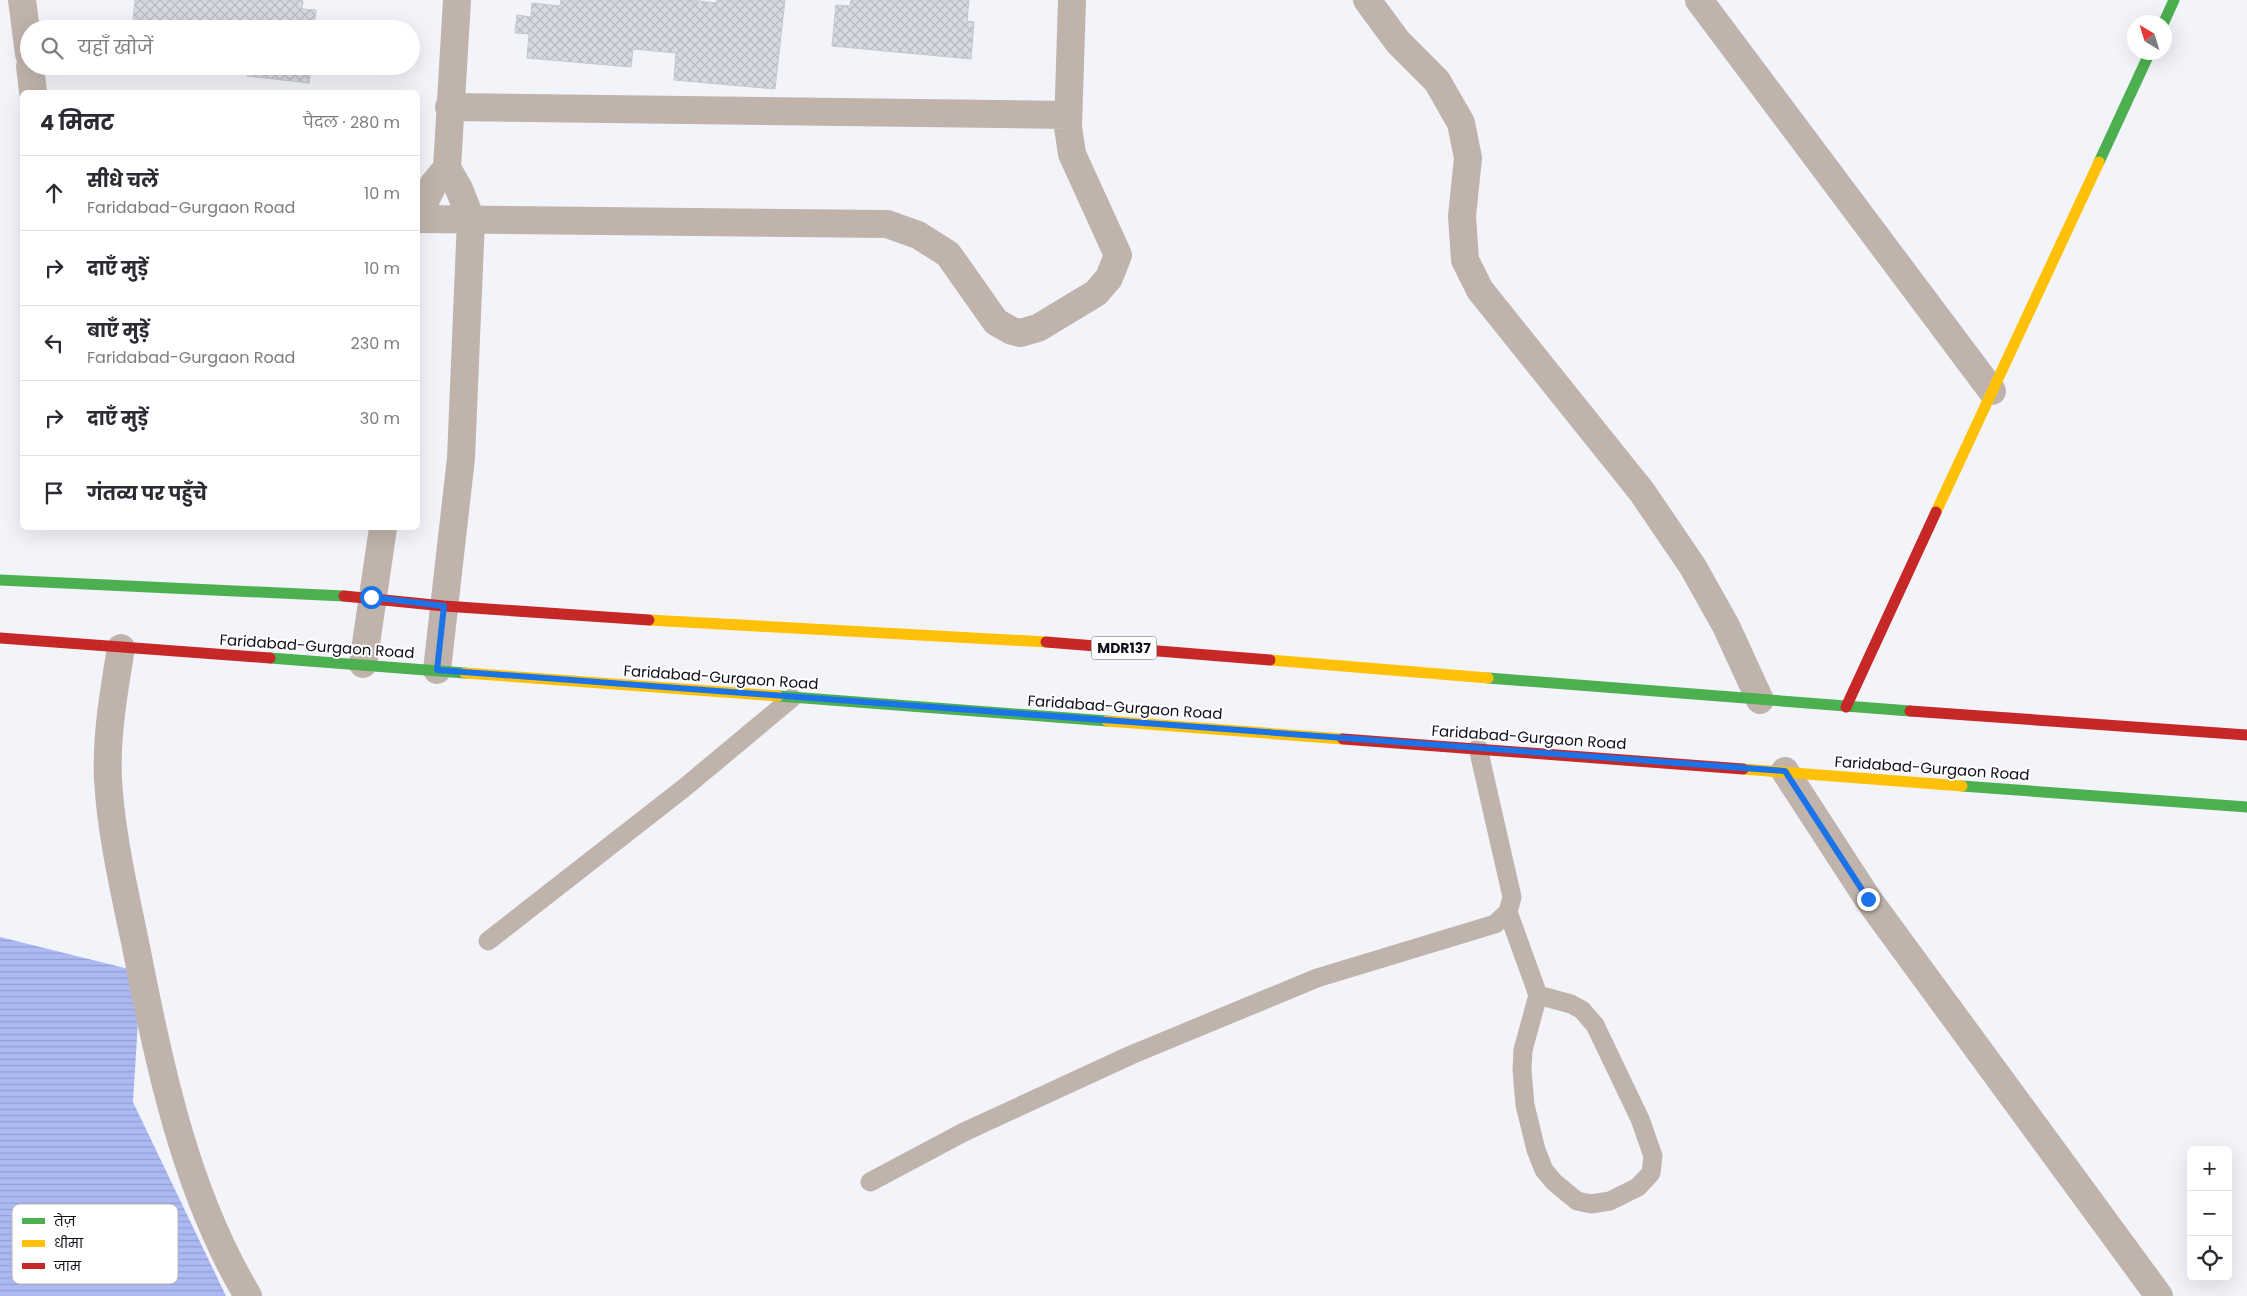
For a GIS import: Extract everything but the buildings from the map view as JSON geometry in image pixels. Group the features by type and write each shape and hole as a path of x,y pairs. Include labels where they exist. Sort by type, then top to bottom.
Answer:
{"main road":[{"path":"2167,15 2174,0"},
{"path":"1846,707 2146,60"},
{"name":"MDR137","path":"0,580 371,597 444,606 702,624 1039,642 1846,707 2247,735"},
{"name":"Faridabad-Gurgaon Road","path":"0,638 2247,807"}],"street":[{"path":"22,0 25,20"},
{"path":"437,670 461,458 471,219 459,189 447,168 449,107 457,0"},
{"path":"420,217 887,224 918,235 948,254 996,322 1012,331 1020,333 1038,328 1096,293 1109,278 1118,255 1072,154 1068,115 1072,0"},
{"path":"1367,0 1398,42 1437,81 1461,123 1468,158 1462,216 1465,260 1480,290 1642,492 1693,567 1726,626 1760,700"},
{"path":"1699,0 1992,391"},
{"path":"31,75 34,90"},
{"path":"449,107 1068,115"},
{"path":"420,213 433,185 447,168"},
{"path":"364,664 371,597 383,530"},
{"path":"121,648 111,713 108,778 119,862 164,1081 193,1175 234,1273 248,1296"},
{"path":"1785,771 1868,899 2159,1296"}],"lane":[{"path":"488,941 684,788 792,698"},
{"path":"870,1182 964,1132 1130,1055 1317,978 1495,924 1508,912 1512,897 1511,883 1478,748"},
{"path":"1508,912 1538,995 1523,1050 1522,1070 1526,1105 1536,1150 1544,1170 1554,1182 1577,1201 1591,1204 1610,1201 1638,1187 1651,1173 1653,1156 1640,1119 1595,1025 1582,1010 1571,1004 1538,995"}],"water":[{"path":"0,937 141,972 133,1102 226,1296 0,1296"}],"traffic: fast":[{"path":"2167,15 2174,0"},
{"path":"2099,162 2146,60"},
{"path":"0,580 344,596"},
{"path":"270,658 465,673"},
{"path":"1488,678 1910,711"},
{"path":"778,696 1107,721"},
{"path":"1962,786 2247,807"}],"traffic: slow":[{"path":"1936,512 2099,162"},
{"path":"649,620 1046,642"},
{"path":"1270,660 1488,678"},
{"path":"465,673 778,696"},
{"path":"1107,721 1343,739"},
{"path":"1743,769 1962,786"}],"traffic: jam":[{"path":"1846,707 1936,512"},
{"path":"344,596 444,606 649,620"},
{"path":"0,638 270,658"},
{"path":"1046,642 1270,660"},
{"path":"1910,711 2247,735"},
{"path":"1343,739 1743,769"}],"route":[{"path":"371,597 444,606 437,670 1785,771 1868,899"}]}
